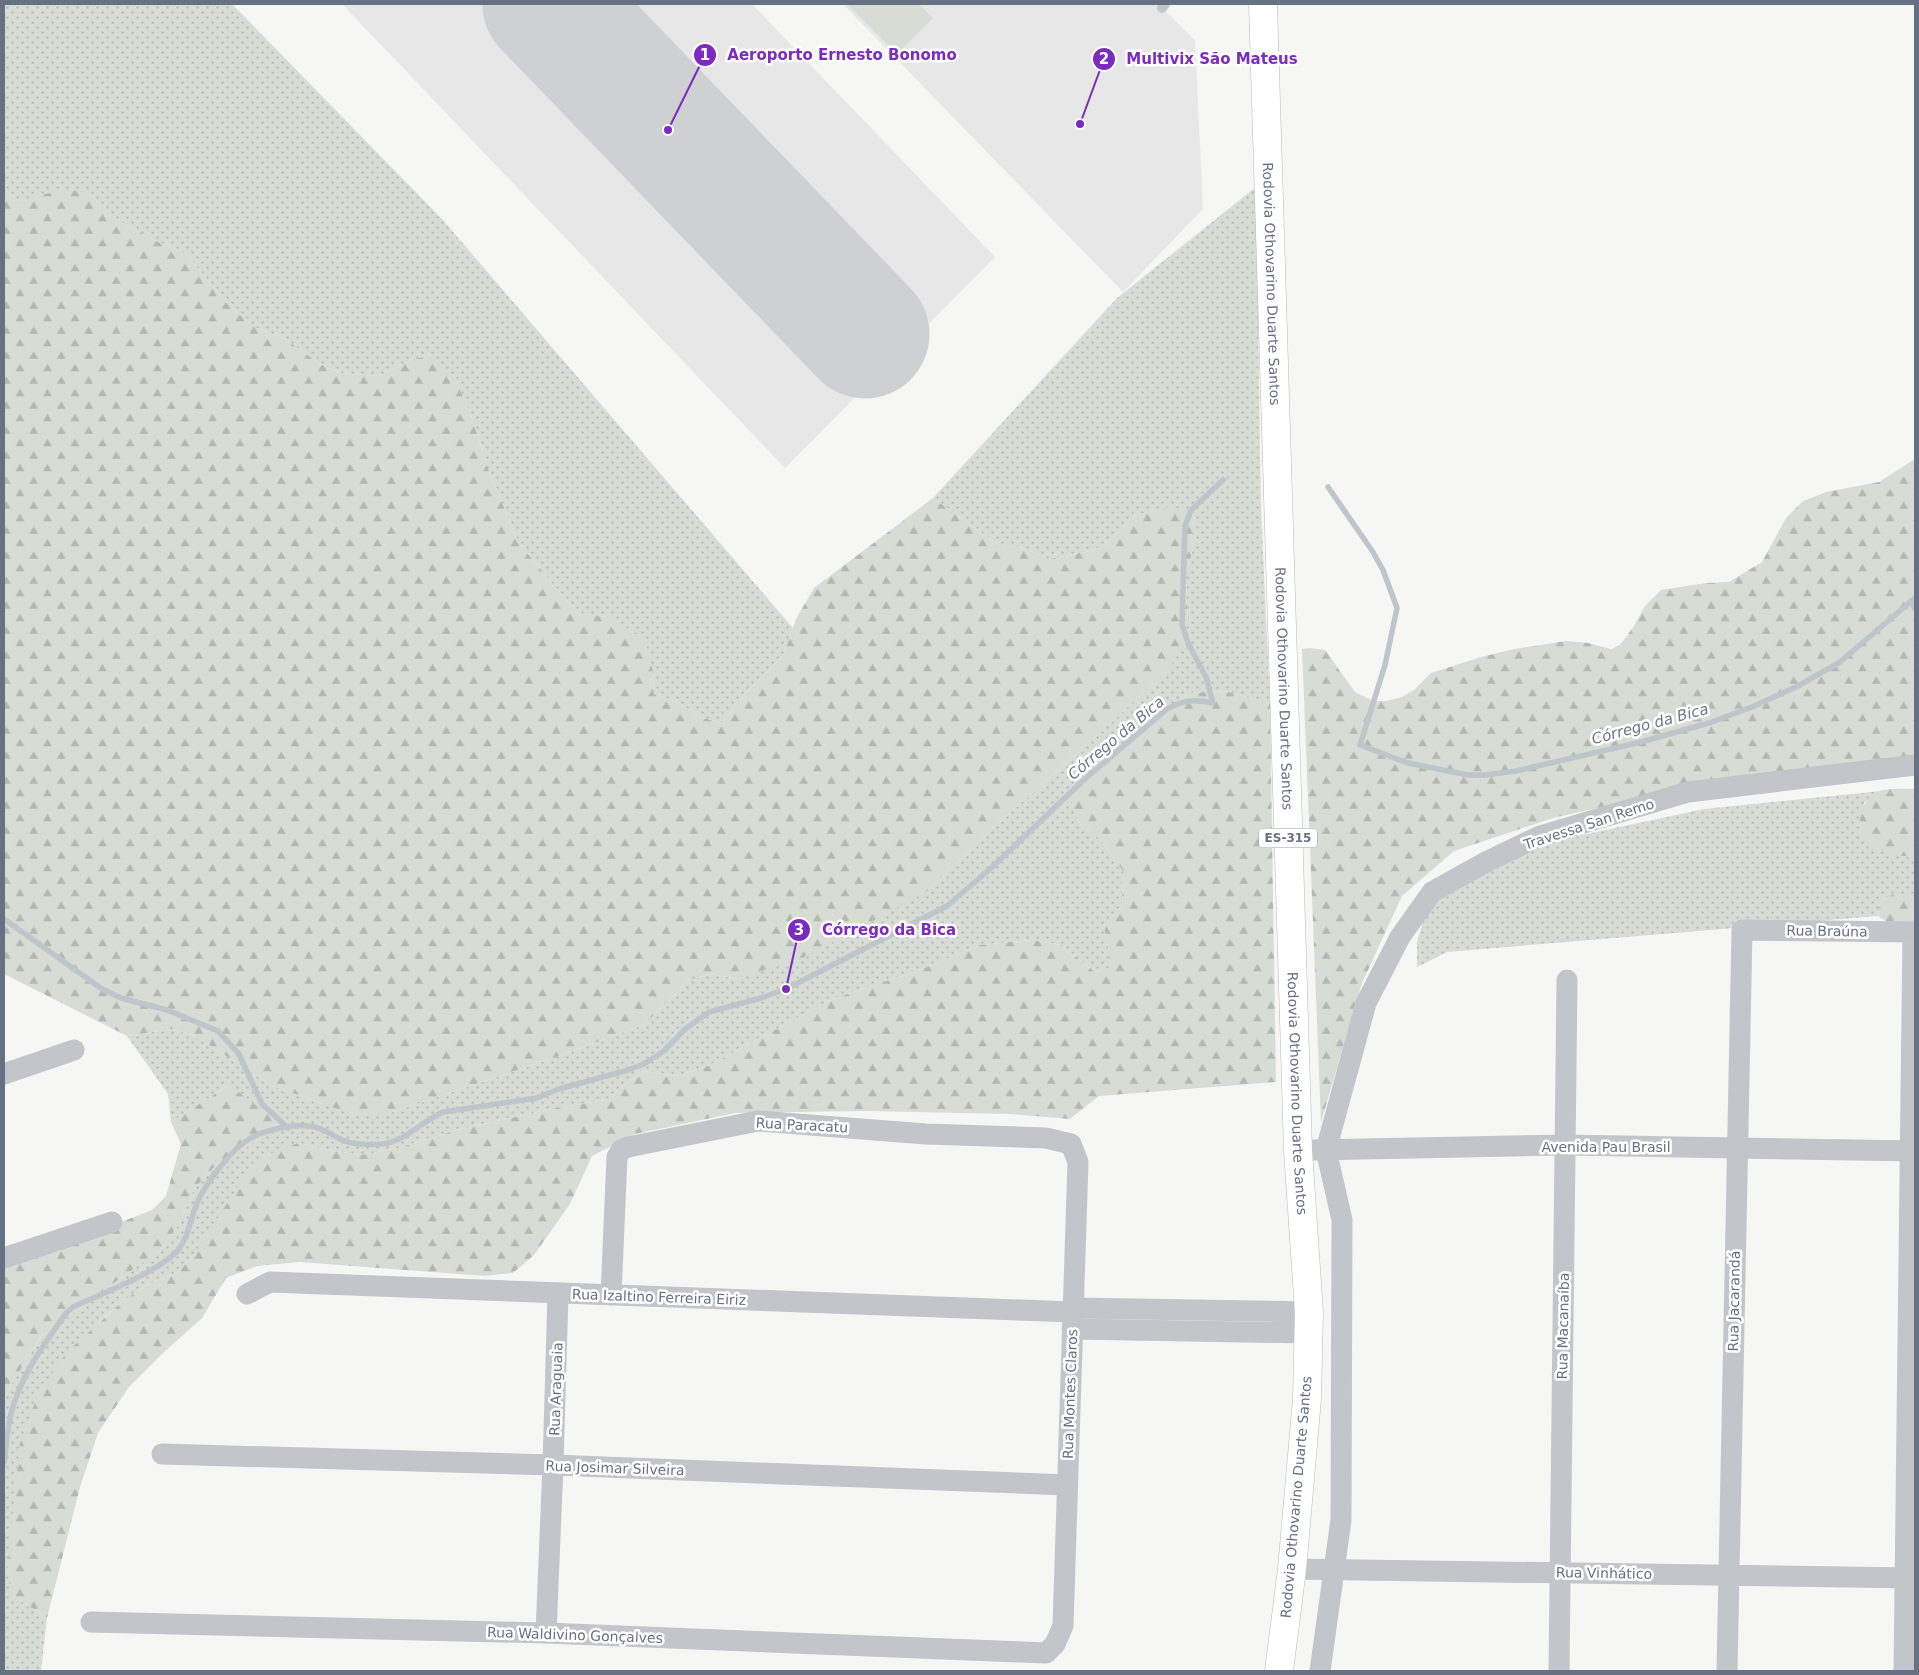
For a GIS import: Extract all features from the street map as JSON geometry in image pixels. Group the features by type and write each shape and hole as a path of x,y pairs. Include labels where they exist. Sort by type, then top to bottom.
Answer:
{"main road":[{"name":"Rodovia Othovarino Duarte Santos","path":"1263,4 1298,1151 1309,1322 1307,1399 1292,1569 1279,1671"}],"street":[{"name":"Travessa San Remo","path":"1326,1150 1366,1003 1400,937 1432,892 1486,862 1540,836 1688,792 1915,765"},
{"name":"Rua Braúna","path":"1742,930 1913,932 1913,1151"},
{"name":"Rua Jacarandá","path":"1727,1671 1736,1148 1742,930"},
{"name":"Rua Macanaíba","path":"1560,1671 1567,980"},
{"path":"4,1074 74,1050"},
{"name":"Rua Paracatu","path":"611,1295 617,1157 621,1150 628,1147 758,1121 926,1134 1046,1138 1071,1144"},
{"name":"Rua Montes Claros","path":"1055,1644 1063,1626 1078,1162 1071,1144"},
{"name":"Avenida Pau Brasil","path":"1298,1151 1565,1146 1913,1151"},
{"name":"Rodovia Othovarino Duarte Santos","path":"1320,1671 1341,1520 1342,1220 1326,1150"},
{"path":"1904,1671 1910,1578 1913,1151"},
{"path":"4,1258 112,1222"},
{"name":"Rua Izaltino Ferreira Eiriz","path":"247,1294 270,1282 1073,1316 1309,1322"},
{"name":"Rua Araguaia","path":"546,1633 558,1294"},
{"name":"Rua Josimar Silveira","path":"162,1454 553,1465 1067,1485"},
{"name":"Rua Vinhático","path":"1292,1569 1910,1578"},
{"name":"Rua Waldivino Gonçalves","path":"91,1622 546,1633 1046,1653 1055,1644"}],"shaded area":[{"path":"342,4 752,4 995,257 785,468"},
{"path":"843,4 1158,4 1195,40 1203,209 1123,292"}],"green space":[{"path":"4,4 232,4 442,219 793,628 783,656 744,695 722,723 703,718 679,703 654,694 653,672 608,617 577,613 518,542 489,471 471,415 454,376 411,360 379,376 341,373 320,364 285,339 257,328 229,306 186,254 156,241 120,221 88,193 19,201 4,190"},
{"path":"847,4 919,4 933,18 897,54"},
{"path":"1256,187 1261,507 1270,704 1225,691 1188,693 1068,791 1080,824 1099,838 1123,871 1122,905 1104,926 1112,967 1095,972 1061,945 1032,940 980,945 922,969 833,999 710,1065 677,1076 643,1071 606,1100 550,1109 457,1130 398,1148 362,1155 298,1143 178,1272 149,1284 124,1300 99,1322 12,1595 47,1618 41,1671 4,1671 4,1408 6,1393 42,1335 161,1249 180,1223 194,1189 216,1165 236,1155 229,1085 171,1122 168,1094 127,1036 172,1029 195,1036 273,1086 323,1104 387,1114 565,1054 645,1024 689,980 712,974 737,979 925,893 990,831 1166,673 1188,620 1186,576 1196,536 1193,512 1170,507 1133,516 1113,537 1095,550 1049,559 1025,548 1000,546 933,498 1117,298"},
{"path":"64,189 88,193 120,221 156,241 186,254 229,306 257,328 285,339 320,364 341,373 379,376 411,360 431,355 454,376 471,415 489,471 518,542 577,613 608,617 645,638 653,672 654,694 679,703 703,718 722,723 744,695 783,656 796,619 814,588 933,498 1000,546 1025,548 1049,559 1095,550 1113,537 1133,516 1170,507 1193,511 1196,536 1186,576 1188,620 1184,644 1166,673 990,831 925,893 807,956 737,979 712,974 689,980 645,1024 565,1054 387,1114 354,1115 273,1086 195,1036 172,1029 127,1036 4,974 4,190 19,201"},
{"path":"1915,459 1915,765 1624,802 1553,818 1454,851 1402,896 1362,983 1321,1122 1302,649 1325,650 1355,692 1373,701 1386,701 1402,697 1414,690 1431,673 1514,649 1566,641 1588,643 1611,649 1620,645 1634,626 1645,606 1661,590 1706,583 1729,582 1762,562 1786,518 1803,501 1826,492 1879,482"},
{"path":"1225,691 1270,704 1276,1082 1099,1096 1070,1119 1009,1114 865,1111 735,1113 635,1134 592,1156 570,1204 534,1255 513,1273 484,1276 300,1262 257,1266 226,1278 202,1318 129,1387 98,1433 80,1487 47,1618 12,1595 7,1572 20,1443 38,1394 67,1352 124,1300 149,1284 178,1272 193,1256 256,1159 298,1143 362,1155 398,1148 457,1130 550,1109 606,1100 643,1071 677,1076 710,1065 833,999 922,969 980,945 1032,940 1061,945 1095,972 1111,967 1104,926 1122,905 1123,871 1099,838 1080,824 1067,791 1188,693"},
{"path":"1915,789 1915,857 1905,857 1884,852 1867,842 1862,835 1859,825 1862,810 1870,798 1883,790"},
{"path":"1881,791 1864,803 1902,857 1915,857 1915,894 1893,894 1880,902 1878,916 1447,952 1417,967 1417,942 1427,909 1471,873 1549,842 1704,809"},
{"path":"1893,894 1915,894 1915,940 1878,916 1880,902"},
{"path":"229,1085 281,1124 236,1155 216,1165 194,1189 180,1223 161,1249 42,1335 6,1393 4,1408 4,1268 152,1210 166,1196 181,1144 171,1122"}],"waterway":[{"name":"Córrego da Bica","path":"4,1464 10,1420 20,1386 34,1360 67,1312 73,1307 145,1273 171,1257 179,1249 185,1238 197,1203 206,1187 234,1151 249,1139 281,1128 308,1126 318,1128 352,1143 383,1144 407,1135 443,1112 537,1098 559,1089 644,1064 664,1051 684,1030 709,1012 786,989 947,906 990,869 1086,778 1167,709 1189,701 1213,703 1206,677 1188,643 1182,624 1185,526 1191,510 1223,480"},
{"name":"Córrego da Bica","path":"1328,487 1373,552 1383,570 1397,608 1385,665 1360,745 1408,763 1468,775 1516,771 1641,742 1709,723 1752,707 1798,686 1840,662 1915,598"},
{"path":"1911,601 1915,609"},
{"path":"4,919 102,989 121,998 167,1010 218,1031 239,1054 262,1104 288,1128"}],"runway":[{"path":"547,4 865,334"}],"place":[{"name":"Multivix São Mateus","path":"1080,124"},
{"name":"Aeroporto Ernesto Bonomo","path":"668,130"},
{"name":"Córrego da Bica","path":"786,989"}]}
